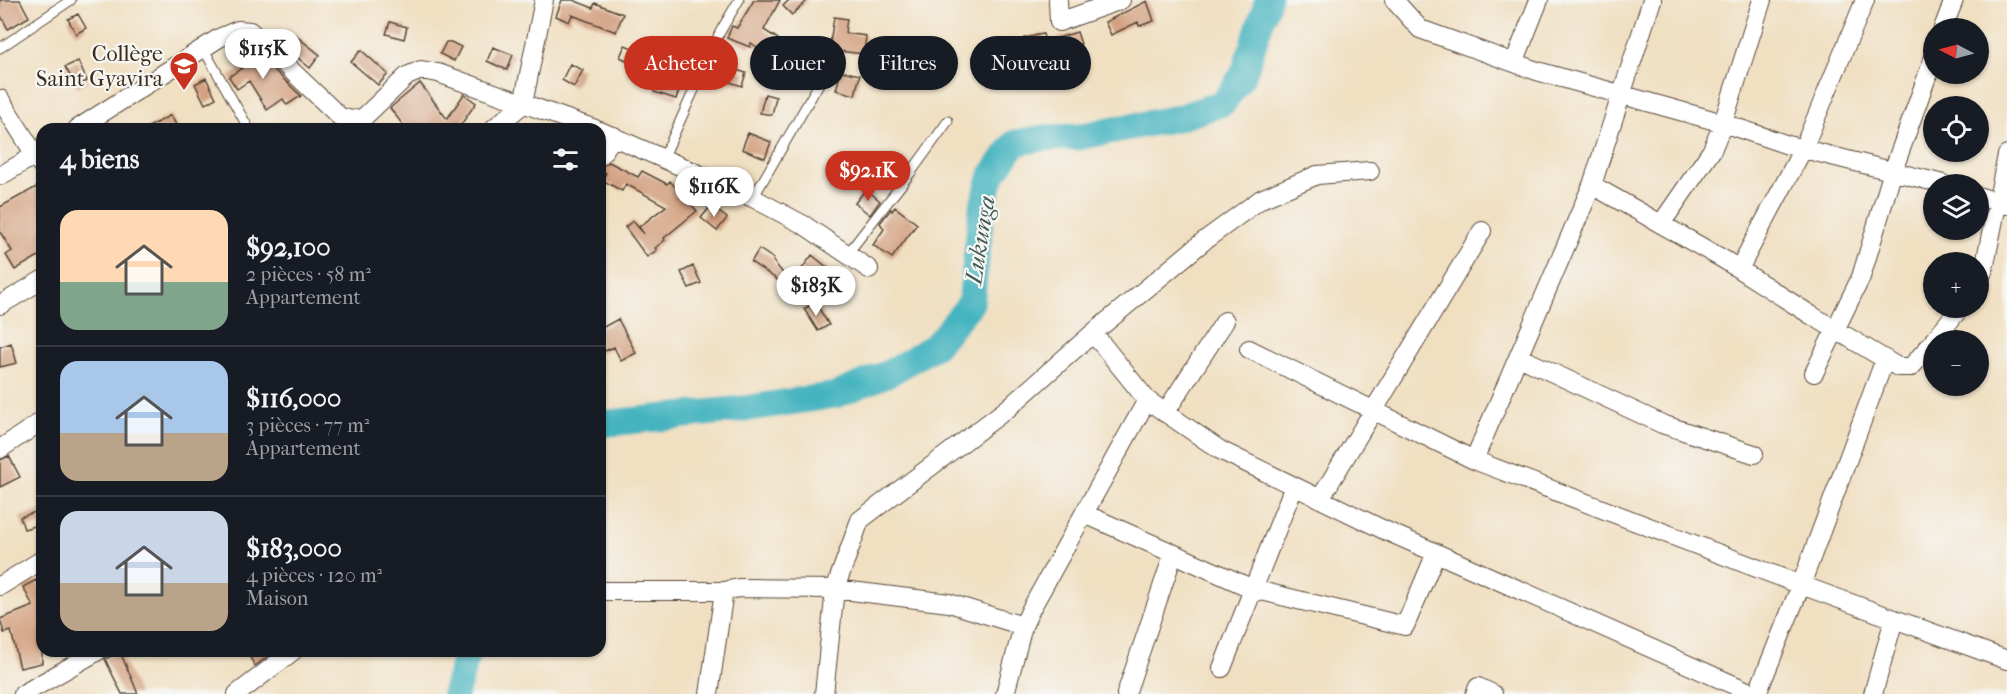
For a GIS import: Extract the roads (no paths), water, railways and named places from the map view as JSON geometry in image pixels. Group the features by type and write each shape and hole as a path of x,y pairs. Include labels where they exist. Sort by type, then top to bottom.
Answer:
{"street":[{"path":"501,123 523,104 544,0"},
{"path":"1058,0 1059,22 1121,0"},
{"path":"1394,0 1420,29 1514,63 1723,123 1803,149 1923,179"},
{"path":"1514,63 1539,0"},
{"path":"1474,460 1592,186 1652,0"},
{"path":"1661,224 1712,150 1723,123 1762,0"},
{"path":"1739,269 1803,149 1865,0"},
{"path":"1947,18 1953,0"},
{"path":"86,123 219,38 238,30 250,31 339,116 351,120 363,118 406,76 422,70 438,73 578,123"},
{"path":"1814,373 1861,277 1893,171 1924,84"},
{"path":"0,99 36,151"},
{"path":"607,133 753,198 804,225 869,268"},
{"path":"1989,252 2003,203 2007,155"},
{"path":"0,176 36,159"},
{"path":"824,694 835,589 860,520 1007,409 1093,333 1205,240 1262,199 1317,175 1370,171"},
{"path":"1592,186 1739,269 1898,367 1911,367 1923,353"},
{"path":"1320,499 1482,231"},
{"path":"0,305 36,284"},
{"path":"1943,330 1952,318"},
{"path":"1165,412 1225,321"},
{"path":"1093,333 1147,400 1220,450 1436,553 1755,694 1801,585 1885,359"},
{"path":"1249,349 1474,460 1801,585 2007,660"},
{"path":"1519,357 1662,424 1754,454"},
{"path":"1005,694 1023,626 1031,609 1147,400"},
{"path":"0,449 36,425"},
{"path":"1222,668 1294,486"},
{"path":"1085,514 1253,589 1405,626 1436,553"},
{"path":"1126,694 1173,555"},
{"path":"0,586 36,564"},
{"path":"606,591 724,591 739,588 835,589 949,603 1023,626"},
{"path":"709,694 724,591"},
{"path":"1873,694 1894,619"},
{"path":"23,694 88,657"},
{"path":"237,694 284,657"},
{"path":"1475,694 1478,687 1493,694"}],"lane":[{"path":"0,48 71,0"},
{"path":"663,159 720,32 739,0"},
{"path":"203,48 246,123"},
{"path":"753,198 815,90"},
{"path":"848,253 948,121"}],"waterway":[{"name":"Lukunga","path":"606,423 743,409 836,395 889,373 935,346 971,303 982,208 992,175 1015,143 1044,138 1077,137 1178,118 1223,103 1243,75 1268,0"},
{"name":"Lukunga","path":"455,694 466,657"}],"place":[{"name":"Collège Saint Gyavira","path":"184,92"}]}
